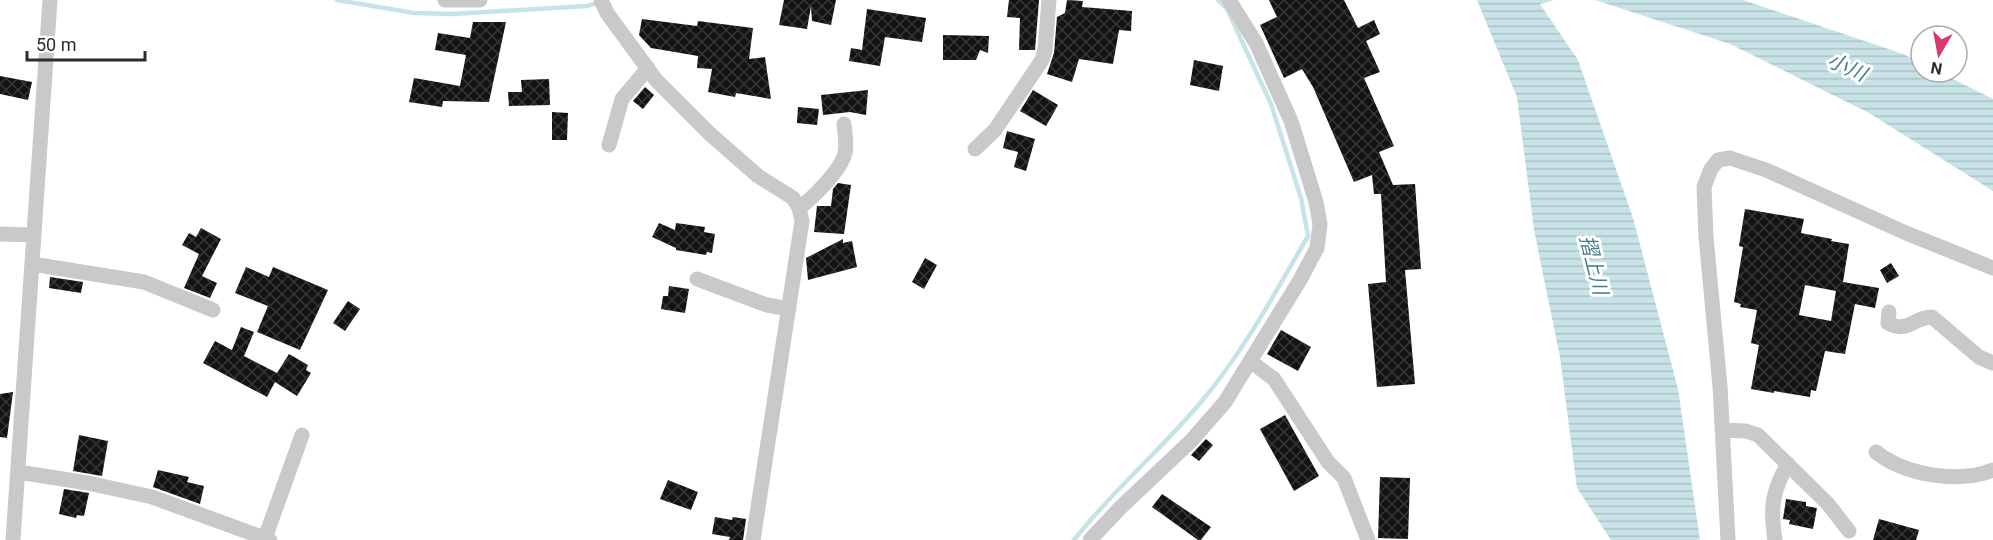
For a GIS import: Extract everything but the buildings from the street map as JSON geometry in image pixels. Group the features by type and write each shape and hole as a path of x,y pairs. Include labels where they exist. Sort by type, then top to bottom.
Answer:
{"street":[{"path":"13,540 51,0"},
{"path":"445,0 458,2 480,0"},
{"path":"975,149 995,130 1042,60 1045,50 1049,0"},
{"path":"1090,540 1120,508 1191,441 1225,402 1317,248 1320,224 1316,202 1291,121 1256,43 1228,0"},
{"path":"604,7 657,81 710,134 758,176 793,198 799,208 802,221 753,540"},
{"path":"609,145 622,99 648,69"},
{"path":"799,208 809,200 842,162 846,149 844,124"},
{"path":"1728,540 1723,430 1706,237 1704,187 1711,169 1718,160 1730,158 1766,170 1906,233 1993,268"},
{"path":"0,234 34,236"},
{"path":"32,264 144,282 213,310"},
{"path":"697,279 767,305 789,309"},
{"path":"1889,312 1888,322 1895,327 1906,327 1924,317 1932,317 1979,357 1993,363"},
{"path":"1250,361 1274,379 1328,462 1344,478 1368,540"},
{"path":"1723,430 1746,431 1758,435 1828,504 1850,531"},
{"path":"18,472 88,483 152,497 268,539 302,435"},
{"path":"1876,452 1902,468 1928,475 1985,473 1993,470"},
{"path":"1775,540 1771,509 1779,477 1788,464"}],"water":[{"name":"摺上川","path":"1477,0 1554,0 1540,4 1578,60 1633,218 1678,389 1700,540 1611,540 1577,488 1560,357 1534,230 1517,97"},
{"name":"小川","path":"1595,0 1743,0 1903,54 1909,57 1909,84 1963,84 1993,99 1993,191 1869,113 1730,44"}],"waterway":[{"path":"337,0 414,13 453,14 587,6 601,2"},
{"path":"1074,540 1105,504 1186,420 1217,383 1258,321 1308,236 1301,198 1271,104 1227,9 1218,0"}]}
